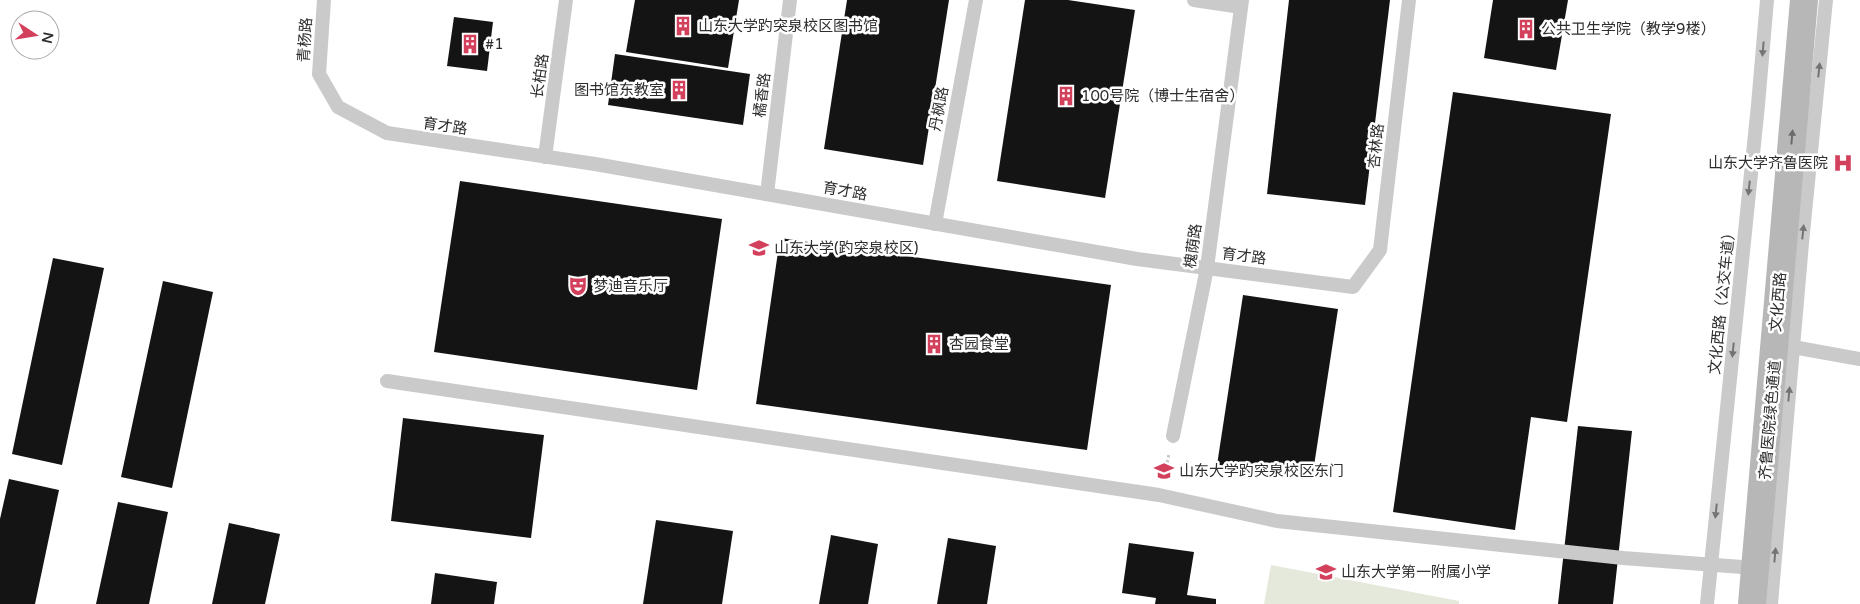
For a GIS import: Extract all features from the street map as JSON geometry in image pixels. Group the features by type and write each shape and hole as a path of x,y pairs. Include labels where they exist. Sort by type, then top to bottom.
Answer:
{"main road":[{"name":"文化西路","path":"1752,604 1804,0"}],"lane":[{"name":"青杨路","path":"324,0 319,74 338,107"},
{"name":"长柏路","path":"545,157 566,0"},
{"name":"橘香路","path":"766,194 790,0"},
{"name":"丹枫路","path":"935,224 976,0"},
{"path":"1194,0 1242,4"},
{"name":"杏林路","path":"1353,287 1380,250 1409,0"},
{"name":"文化西路（公交车道）","path":"1707,604 1767,0"},
{"name":"齐鲁医院绿色通道","path":"1771,604 1826,0"},
{"name":"槐荫路","path":"1173,436 1207,268 1242,4"},
{"name":"育才路","path":"338,107 387,133 766,194 1137,259 1353,287"},
{"path":"1793,347 1860,359"},
{"path":"387,381 1160,495 1277,521 1623,558 1711,563 1755,568"}],"path":[{"path":"1160,495 1173,436"}],"shaded area":[{"path":"1271,565 1459,601 1459,604 1264,604"}],"building":[{"name":"山东大学趵突泉校区图书馆","path":"635,0 739,0 728,68 626,52"},
{"path":"847,0 949,0 923,165 824,149"},
{"name":"100号院（博士生宿舍）","path":"1025,0 1068,0 1135,10 1105,198 997,181"},
{"path":"1289,0 1390,0 1365,205 1267,194"},
{"name":"公共卫生学院（教学9楼）","path":"1493,0 1568,0 1556,70 1484,58"},
{"name":"#1","path":"454,17 493,22 487,71 447,66"},
{"name":"图书馆东教室","path":"615,54 750,74 743,125 608,105"},
{"path":"1453,92 1611,114 1567,422 1531,417 1515,530 1393,512"},
{"name":"梦迪音乐厅","path":"460,181 722,219 697,390 434,352"},
{"name":"杏园食堂","path":"780,238 1111,285 1087,450 756,404"},
{"path":"53,258 104,268 62,465 12,454"},
{"path":"163,281 213,292 172,488 121,477"},
{"path":"1243,295 1338,309 1312,479 1217,465"},
{"path":"403,418 544,435 531,538 391,521"},
{"path":"1578,426 1632,431 1613,604 1558,604"},
{"path":"9,479 59,490 35,604 0,604 0,519"},
{"path":"118,502 168,512 149,604 96,604"},
{"path":"656,520 733,531 722,604 643,604"},
{"path":"229,523 280,534 265,604 212,604"},
{"path":"831,535 878,544 868,604 819,604"},
{"path":"948,538 996,546 987,604 937,604"},
{"path":"1129,543 1194,552 1187,595 1216,599 1216,604 1155,604 1156,598 1122,593"},
{"path":"435,573 497,582 494,604 431,604"}],"place":[{"name":"山东大学趵突泉校区图书馆","path":"683,26"},
{"name":"公共卫生学院（教学9楼）","path":"1526,29"},
{"name":"#1","path":"470,44"},
{"name":"图书馆东教室","path":"679,90"},
{"name":"100号院（博士生宿舍）","path":"1066,96"},
{"name":"山东大学齐鲁医院","path":"1843,163"},
{"name":"山东大学(趵突泉校区)","path":"759,248"},
{"name":"梦迪音乐厅","path":"578,286"},
{"name":"杏园食堂","path":"934,344"},
{"name":"山东大学趵突泉校区东门","path":"1164,471"},
{"name":"山东大学第一附属小学","path":"1326,572"}]}
